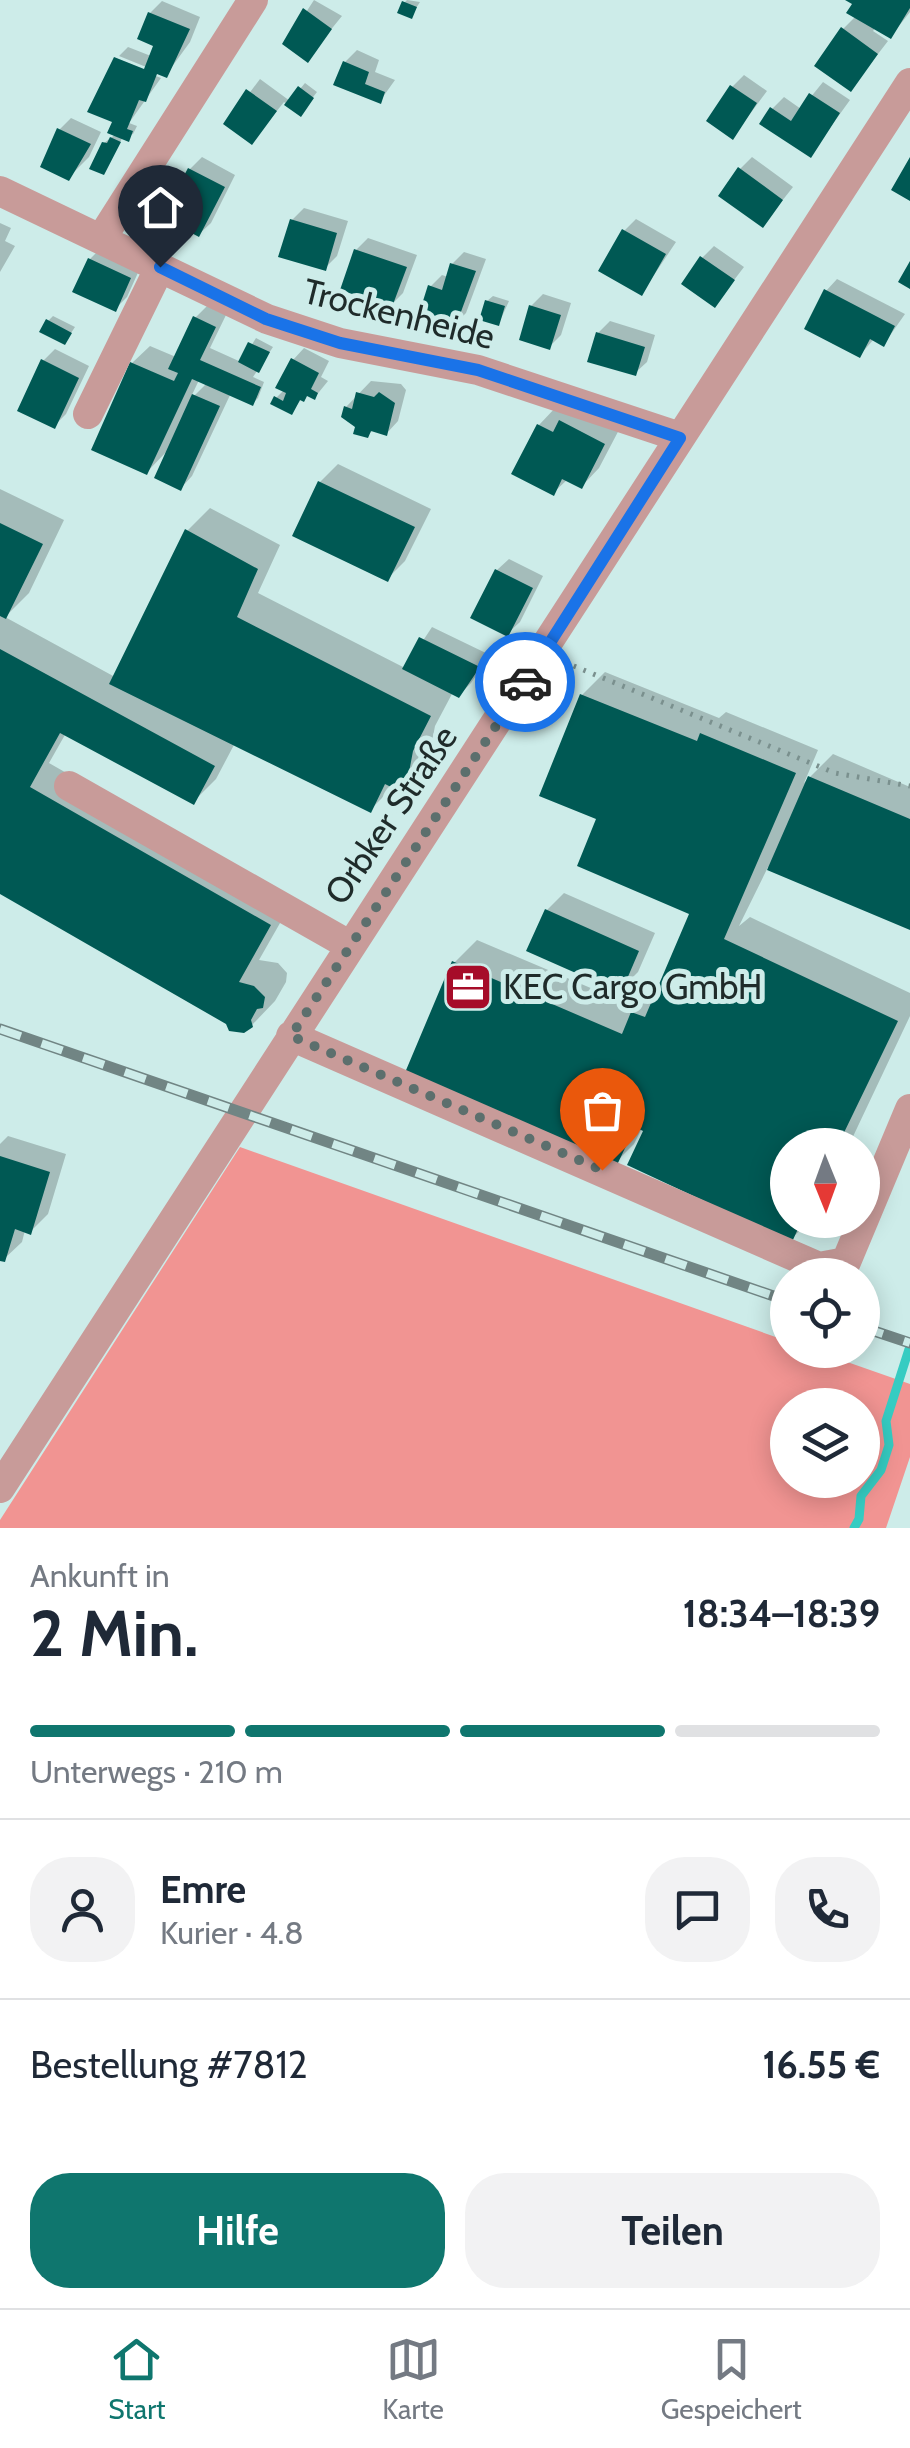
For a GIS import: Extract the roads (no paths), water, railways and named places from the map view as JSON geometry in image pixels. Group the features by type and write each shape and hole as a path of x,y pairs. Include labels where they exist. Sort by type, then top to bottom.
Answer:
{"street":[{"path":"101,239 254,0"},
{"name":"Orbker Straße","path":"0,1488 910,83"},
{"name":"Trockenheide","path":"0,191 266,319 340,343 478,370 680,438"},
{"path":"88,414 160,267"},
{"path":"69,786 350,944"},
{"path":"291,1036 819,1267 846,1262 910,1109"}],"waterway":[{"path":"854,1528 861,1496 881,1470 889,1445 886,1421 910,1346"}],"railway":[{"path":"0,1029 770,1295"},
{"path":"880,1333 910,1343"}],"place":[{"name":"KEC Cargo GmbH","path":"468,987"}]}
